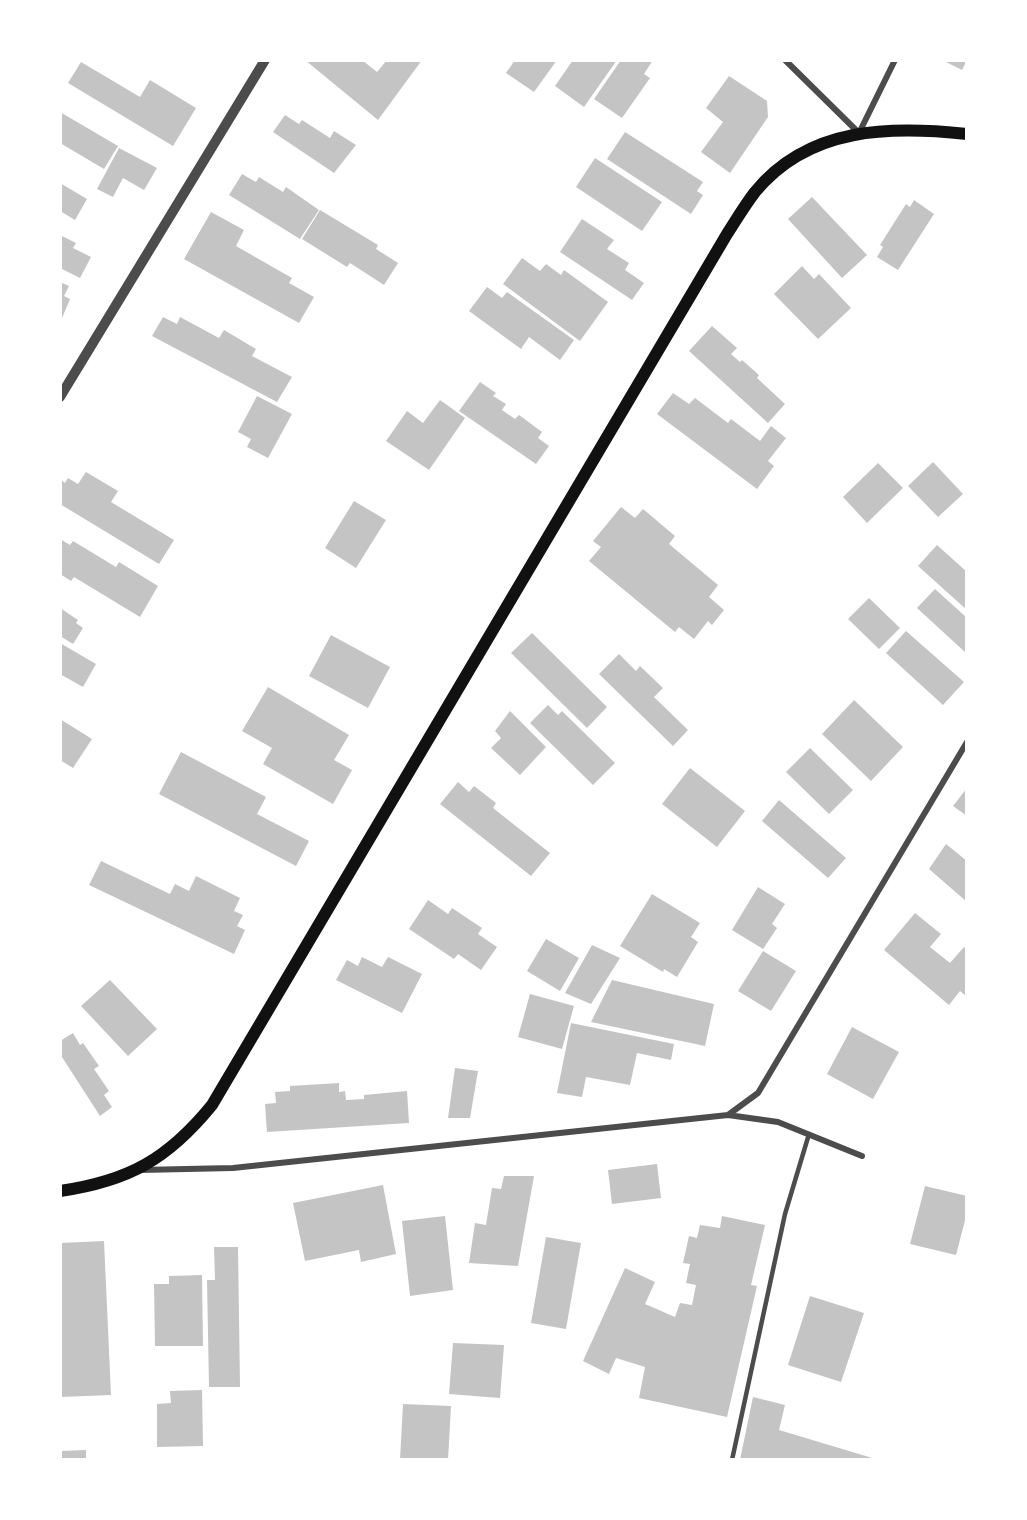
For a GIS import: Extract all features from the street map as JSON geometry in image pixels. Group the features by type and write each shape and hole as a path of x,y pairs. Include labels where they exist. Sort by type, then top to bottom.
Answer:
{"main road":[{"path":"60,1191 83,1188 139,1170 159,1158 189,1133 224,1084 727,234 756,191 781,167 823,145 859,133 899,129 967,134"}],"street":[{"path":"60,397 265,60"},
{"path":"785,60 859,133 895,60"},
{"path":"728,1115 758,1093 967,742"},
{"path":"139,1170 233,1168 728,1115 778,1122 862,1156"}],"lane":[{"path":"732,1460 785,1214 809,1134"}],"building":[{"path":"305,60 362,60 377,72 387,60 422,60 378,120"},
{"path":"515,60 557,60 534,92 506,73"},
{"path":"573,60 617,60 584,107 555,86"},
{"path":"621,60 653,60 644,74 650,78 622,118 594,99"},
{"path":"942,60 967,60 962,70"},
{"path":"81,62 140,97 150,80 196,108 173,146 68,83"},
{"path":"729,76 767,101 768,117 730,173 701,152 723,122 706,108"},
{"path":"60,112 118,146 104,169 60,143"},
{"path":"285,115 299,124 302,120 330,138 334,131 356,145 334,173 273,132"},
{"path":"625,132 703,182 697,191 703,195 691,214 607,159"},
{"path":"119,148 157,168 144,190 123,178 113,197 97,189"},
{"path":"595,158 662,202 642,231 576,187"},
{"path":"242,174 256,182 259,177 283,192 286,187 319,210 300,239 229,195"},
{"path":"60,183 87,199 75,220 60,211"},
{"path":"812,197 867,255 842,278 788,219"},
{"path":"914,200 934,214 898,270 877,257 883,247 880,245 906,204 910,207"},
{"path":"320,210 378,245 376,249 398,263 384,285 350,263 347,267 302,239"},
{"path":"211,212 244,230 236,246 292,278 289,283 314,297 299,323 184,259"},
{"path":"582,219 614,240 607,249 629,263 625,270 644,283 632,300 560,252"},
{"path":"60,235 76,243 73,248 91,257 80,278 60,268"},
{"path":"522,258 540,271 546,264 561,275 564,270 608,302 580,341 503,284"},
{"path":"802,266 814,279 819,274 851,308 818,339 774,294"},
{"path":"60,282 69,286 64,296 70,299 62,318 60,317"},
{"path":"487,287 502,298 507,292 574,340 560,360 529,337 521,349 469,311"},
{"path":"163,317 177,324 180,317 219,338 224,330 256,349 252,356 292,377 277,402 152,336"},
{"path":"712,326 737,348 731,354 740,362 742,360 759,375 757,378 785,404 768,423 689,351"},
{"path":"480,382 496,393 493,396 506,404 502,410 515,419 519,415 542,432 538,438 549,446 536,464 459,411"},
{"path":"673,393 689,404 695,398 728,423 731,419 760,441 771,426 786,438 768,461 774,466 757,489 657,414"},
{"path":"257,396 292,414 268,458 247,447 251,439 238,432"},
{"path":"440,400 465,418 429,470 386,441 407,411 423,423"},
{"path":"933,462 963,494 938,517 908,486"},
{"path":"878,463 903,488 867,523 843,497"},
{"path":"86,472 118,491 111,502 174,540 159,564 60,504 60,479 65,483 68,478 78,484"},
{"path":"354,501 386,520 356,568 325,548"},
{"path":"621,507 635,518 643,509 675,536 669,544 718,585 709,597 724,610 712,625 708,621 694,639 679,627 675,632 589,561 601,547 593,541"},
{"path":"60,539 70,545 73,541 116,567 119,562 158,586 140,617 74,577 71,581 60,574"},
{"path":"937,545 967,572 967,610 918,566"},
{"path":"935,589 967,618 966,653 917,608"},
{"path":"869,598 900,628 879,649 848,619"},
{"path":"60,608 78,620 76,623 83,628 73,644 60,636"},
{"path":"906,631 964,682 943,705 886,653"},
{"path":"532,633 607,707 587,728 511,653"},
{"path":"331,635 390,667 368,708 309,676"},
{"path":"60,643 96,664 83,687 60,674"},
{"path":"619,654 636,671 640,666 663,688 654,697 688,730 673,746 599,674"},
{"path":"268,687 349,735 334,760 352,770 333,804 263,764 272,748 242,731"},
{"path":"854,700 903,747 871,781 822,734"},
{"path":"548,705 558,715 562,711 615,763 593,785 530,723"},
{"path":"510,711 546,747 520,775 491,748 501,738 495,731"},
{"path":"60,719 92,739 73,768 60,760"},
{"path":"810,748 853,790 829,814 786,772"},
{"path":"181,752 266,797 257,814 309,841 296,866 159,794"},
{"path":"690,768 745,811 717,847 662,804"},
{"path":"458,782 469,792 474,786 496,803 493,808 550,853 531,876 440,804"},
{"path":"967,788 967,816 953,806"},
{"path":"779,800 846,858 828,878 762,821"},
{"path":"946,844 967,861 967,902 929,869"},
{"path":"101,861 170,894 175,884 189,891 196,876 240,898 234,911 243,915 237,926 245,930 234,954 89,885"},
{"path":"758,887 785,904 772,924 777,928 763,949 732,930"},
{"path":"652,894 700,923 691,937 698,942 677,977 664,969 663,972 620,946"},
{"path":"428,900 448,914 452,908 482,928 478,934 497,947 481,970 458,954 454,959 409,929"},
{"path":"915,913 941,934 930,947 950,963 964,947 967,949 967,997 960,991 949,1005 884,950"},
{"path":"546,939 579,958 560,991 527,971"},
{"path":"592,945 620,958 591,1004 565,993"},
{"path":"763,951 796,971 771,1011 738,991"},
{"path":"362,957 382,967 388,957 422,974 402,1013 336,980 347,960 358,966"},
{"path":"110,980 157,1029 128,1056 81,1006"},
{"path":"612,980 714,1004 705,1046 591,1022"},
{"path":"530,994 574,1006 562,1049 518,1037"},
{"path":"571,1023 674,1044 671,1060 637,1053 630,1085 586,1077 582,1097 557,1093"},
{"path":"852,1027 899,1052 873,1099 827,1074"},
{"path":"73,1033 80,1045 83,1043 99,1066 94,1069 109,1091 104,1095 112,1107 100,1116 60,1054 60,1041"},
{"path":"455,1068 478,1071 470,1118 448,1118"},
{"path":"339,1083 339,1092 345,1091 346,1100 364,1099 364,1095 407,1091 409,1123 267,1132 265,1104 276,1103 275,1092 290,1091 290,1086"},
{"path":"657,1164 661,1198 612,1204 608,1170"},
{"path":"504,1176 534,1176 518,1266 469,1263 475,1223 486,1225 492,1188 501,1189"},
{"path":"383,1185 396,1254 361,1262 359,1250 305,1261 293,1203"},
{"path":"925,1186 967,1196 967,1213 956,1255 910,1244"},
{"path":"445,1216 453,1290 410,1296 402,1221"},
{"path":"722,1216 765,1225 751,1285 757,1286 727,1417 639,1398 645,1367 616,1358 609,1374 583,1361 625,1268 655,1282 645,1304 675,1317 680,1303 692,1305 696,1285 686,1283 690,1264 683,1263 689,1236 697,1238 700,1225 720,1228"},
{"path":"546,1237 581,1243 566,1329 531,1323"},
{"path":"104,1241 111,1395 60,1397 60,1243"},
{"path":"214,1247 238,1247 240,1387 209,1387 207,1280 215,1280"},
{"path":"202,1275 203,1346 155,1346 154,1284 169,1284 169,1276"},
{"path":"810,1296 864,1313 841,1382 788,1365"},
{"path":"453,1343 504,1345 500,1398 449,1394"},
{"path":"202,1390 203,1446 157,1447 157,1404 171,1403 170,1391"},
{"path":"753,1397 785,1405 779,1430 879,1460 740,1460"},
{"path":"403,1404 451,1406 448,1460 400,1460"},
{"path":"86,1450 86,1460 60,1460 60,1451"}]}
